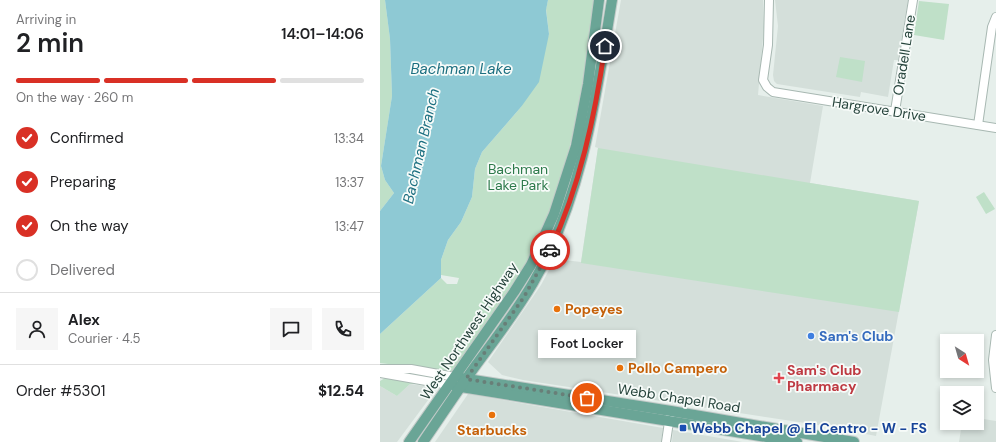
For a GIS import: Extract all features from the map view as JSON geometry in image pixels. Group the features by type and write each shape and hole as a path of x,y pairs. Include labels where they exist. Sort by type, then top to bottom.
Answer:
{"main road":[{"name":"West Northwest Highway","path":"423,442 515,311 540,269 566,212 586,148 594,114 612,0"},
{"name":"West Northwest Highway","path":"409,442 511,297 530,265 554,214 576,146 588,84 599,4"},
{"path":"599,4 602,14 600,34 602,43 605,46"},
{"path":"588,84 588,101 590,111 594,114"},
{"path":"530,265 540,269"},
{"name":"Webb Chapel Road","path":"452,381 670,416 796,440 854,442"}],"street":[{"name":"Hargrove Drive","path":"769,0 768,45 763,80 765,85 773,92 996,128"},
{"name":"Oradell Lane","path":"895,111 913,0"},
{"path":"978,125 992,27 996,17"},
{"path":"996,335 993,360 996,388"},
{"name":"Webb Chapel Road","path":"380,369 411,370 452,381"},
{"name":"Webb Chapel Road","path":"380,373 452,381"},
{"path":"666,442 670,416"}],"shaded area":[{"path":"621,0 763,0 764,27 758,95 823,106 810,183 919,201 876,436 825,426 523,380 502,375 488,362 541,285 555,259 581,262 598,148 595,147"},
{"path":"775,0 908,0 898,60 894,60 888,97 861,92 860,97 777,84 774,81 773,75 778,26"},
{"path":"410,384 432,387 435,389 397,442 380,442 380,386 397,396"},
{"path":"468,394 663,428 661,442 435,442"},
{"path":"984,419 996,421 996,442 959,442 961,430 984,430"},
{"path":"673,430 737,441 742,442 672,442"}],"green space":[{"path":"380,0 385,0 390,39 392,96 381,166 385,180 394,193 380,211"},
{"name":"Bachman Lake Park","path":"548,0 595,0 571,142 551,210 537,243 512,288 453,372 380,363 380,334 441,278 447,284 457,284 459,278 441,275 441,260 448,240 461,222 472,197 475,169 482,152 521,107 549,34 546,9"},
{"path":"919,1 949,4 944,40 914,35"},
{"path":"840,57 865,61 862,82 836,77"},
{"path":"598,148 919,201 899,312 581,263"},
{"path":"984,192 995,209 986,214 976,197"},
{"path":"385,378 413,382 414,384 410,384 397,396 380,386 380,381"}],"water":[{"name":"Bachman Lake","path":"385,0 548,0 546,10 549,34 539,82 521,107 482,152 475,169 472,197 461,222 448,240 441,260 441,278 380,334 380,211 394,193 385,180 381,166 392,96 390,39"}],"way so far":[{"path":"550,250 534,282 504,327 466,379 587,398"}],"place":[{"name":"Popeyes","path":"557,309"},
{"name":"Sam's Club","path":"811,336"},
{"name":"Pollo Campero","path":"620,368"},
{"name":"Sam's Club Pharmacy","path":"779,378"},
{"name":"Foot Locker","path":"587,398"},
{"name":"Starbucks","path":"492,415"},
{"name":"Webb Chapel @ El Centro - W - FS","path":"683,428"}],"route":[{"path":"550,250 564,218 586,148 594,114 605,46"}],"water label":[{"name":"Bachman Branch","path":"421,146"}]}
